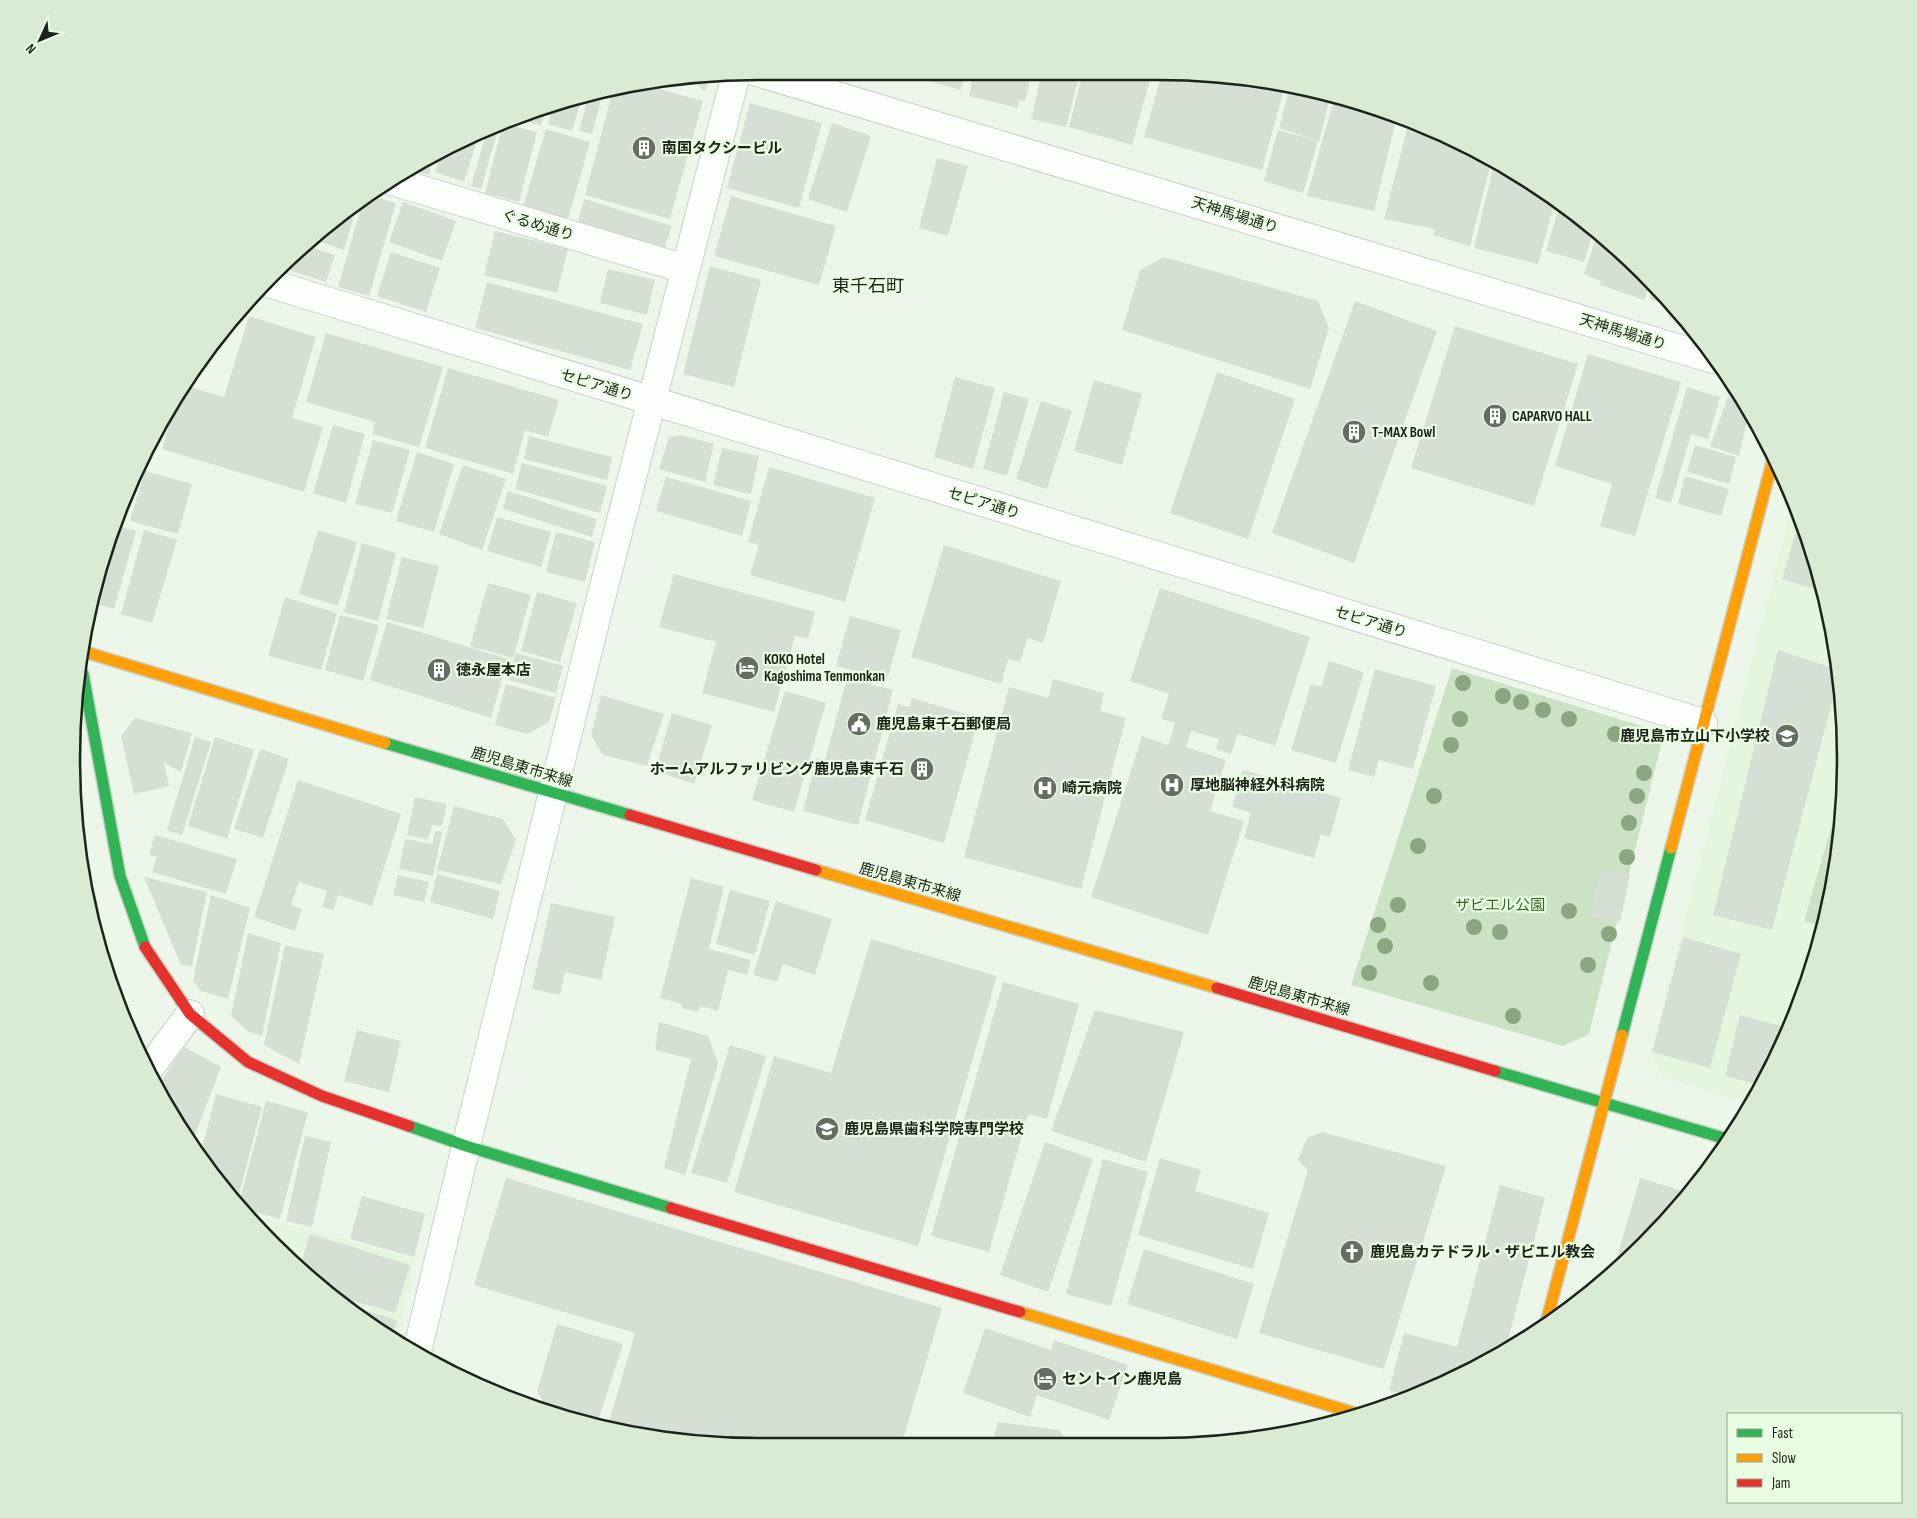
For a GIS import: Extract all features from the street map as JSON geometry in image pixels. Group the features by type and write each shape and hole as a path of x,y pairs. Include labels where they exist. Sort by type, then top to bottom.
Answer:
{"street":[{"name":"天神馬場通り","path":"784,80 1705,356"},
{"path":"418,1347 601,598 734,81"},
{"name":"ぐるめ通り","path":"399,183 685,269"},
{"name":"セピア通り","path":"274,285 1703,723"},
{"path":"1548,1314 1771,469"},
{"name":"鹿児島東市来線","path":"89,653 195,687 1722,1137"},
{"path":"84,686 120,876 145,947 190,1014 248,1062 322,1096 466,1146 1347,1411"},
{"path":"153,1064 190,1014"}],"shaded area":[{"name":"鹿児島市立山下小学校","path":"1790,513 1814,583 1824,627 1836,715 1836,803 1824,891 1814,935 1785,1019 1767,1059 1744,1102 1662,1077 1651,1052"},
{"path":"258,1216 415,1259 398,1334 346,1298 311,1269"}],"green space":[{"name":"ザビエル公園","path":"1452,668 1664,733 1589,1034 1563,1046 1351,985"},
{"path":"1835,815 1824,891 1816,925 1804,921"}],"building":[{"path":"924,80 964,80 961,90"},
{"path":"972,80 1030,80 1025,101 1019,100 1018,108 969,96"},
{"path":"1040,80 1078,80 1066,127 1031,119"},
{"path":"1081,80 1150,80 1132,145 1069,127"},
{"path":"1160,80 1202,81 1283,92 1262,170 1144,137"},
{"path":"707,82 705,92 696,83"},
{"name":"南国タクシービル","path":"657,88 703,101 670,219 585,195 611,97"},
{"path":"1288,93 1329,102 1319,141 1279,128"},
{"path":"601,99 592,134 579,131 587,102"},
{"path":"750,103 822,123 799,208 727,188"},
{"path":"1333,103 1395,123 1374,211 1307,196"},
{"path":"580,104 572,131 548,124 551,113"},
{"path":"544,115 541,126 527,121"},
{"path":"832,123 871,136 847,212 808,199"},
{"path":"514,126 537,132 519,202 485,193 501,131"},
{"path":"1407,128 1458,150 1490,167 1470,246 1433,235 1435,229 1384,219"},
{"path":"546,129 590,142 568,219 523,207"},
{"path":"1278,130 1318,141 1303,193 1264,181"},
{"path":"497,133 481,189 471,186 485,138"},
{"path":"476,142 464,182 435,172 439,161"},
{"path":"937,158 968,166 948,236 919,228"},
{"path":"432,164 429,175 418,172"},
{"path":"1493,168 1553,207 1538,264 1474,248"},
{"path":"731,196 836,226 819,285 714,256"},
{"path":"377,198 396,203 369,296 338,287 360,210"},
{"path":"584,199 672,226 663,253 576,227"},
{"path":"403,202 456,221 442,261 389,242"},
{"path":"1558,211 1592,237 1584,262 1546,251"},
{"path":"355,214 344,250 320,242"},
{"path":"495,231 568,249 557,293 484,275"},
{"path":"1595,240 1648,290 1644,300 1600,285 1601,281 1584,274"},
{"path":"313,248 335,255 326,282 289,270"},
{"path":"391,252 440,268 426,312 377,296"},
{"path":"1164,257 1318,301 1329,328 1310,389 1122,330 1140,270"},
{"path":"710,266 761,280 734,387 683,374"},
{"path":"608,269 655,280 647,315 600,303"},
{"path":"487,282 643,324 630,370 475,328"},
{"path":"1651,293 1660,302 1649,299"},
{"name":"T-MAX Bowl","path":"1355,301 1437,331 1354,563 1272,533"},
{"path":"249,316 316,337 292,418 323,427 304,492 162,449 170,420 191,387 224,397"},
{"name":"CAPARVO HALL","path":"1455,326 1578,364 1534,506 1411,468"},
{"path":"326,333 443,367 419,447 372,434 375,422 306,402"},
{"path":"1588,354 1681,382 1635,536 1600,526 1612,484 1555,466"},
{"path":"448,368 559,400 548,437 525,430 513,474 425,448"},
{"path":"1217,372 1295,399 1248,539 1170,513"},
{"path":"955,377 995,388 973,469 934,457"},
{"path":"1094,380 1142,394 1122,465 1074,451"},
{"path":"1687,387 1720,397 1708,439 1691,434 1671,503 1655,498"},
{"path":"1004,392 1029,399 1007,476 983,469"},
{"path":"1728,397 1734,400 1747,422 1739,456 1710,446"},
{"path":"1041,401 1072,411 1047,489 1016,479"},
{"path":"333,425 365,434 346,503 313,493"},
{"path":"681,435 714,444 705,482 659,469 669,437"},
{"path":"529,436 612,457 607,480 524,459"},
{"path":"373,440 410,450 392,513 355,504"},
{"path":"1695,445 1736,457 1729,484 1687,472"},
{"path":"722,448 759,456 751,494 713,485"},
{"path":"417,452 454,464 434,532 396,521"},
{"path":"522,463 607,486 600,513 515,489"},
{"path":"463,465 506,479 482,550 439,534"},
{"path":"769,467 875,498 845,602 750,575 759,545 748,542"},
{"path":"145,471 192,484 178,534 130,521"},
{"path":"1685,476 1729,489 1721,516 1678,504"},
{"path":"666,477 751,501 742,536 656,511"},
{"path":"508,491 597,519 592,537 503,509"},
{"path":"497,517 551,532 541,567 487,551"},
{"path":"121,527 136,531 114,609 98,605"},
{"path":"1797,529 1815,589 1782,579"},
{"path":"144,530 177,540 152,623 121,614"},
{"path":"318,530 357,542 338,606 299,594"},
{"path":"556,532 595,542 585,582 546,572"},
{"path":"362,543 396,553 378,621 344,612"},
{"path":"944,545 1061,581 1043,643 1028,638 1020,662 1008,659 1001,684 911,657"},
{"path":"402,557 439,566 423,628 386,619"},
{"name":"KOKO Hotel Kagoshima Tenmonkan","path":"674,574 815,612 808,639 795,636 774,712 702,693 716,642 659,627"},
{"path":"488,583 531,595 513,658 470,646"},
{"name":"厚地脳神経外科病院","path":"1160,588 1310,637 1275,746 1238,734 1231,754 1216,749 1219,739 1191,731 1186,747 1226,760 1210,811 1244,821 1208,935 1091,897 1142,736 1168,745 1175,723 1161,719 1169,694 1130,681"},
{"path":"537,592 577,603 560,662 521,651"},
{"path":"285,597 337,613 321,670 268,656"},
{"path":"340,615 379,625 363,681 325,670"},
{"path":"850,616 901,630 887,680 836,666"},
{"name":"徳永屋本店","path":"387,622 508,659 491,718 370,680"},
{"path":"1778,650 1831,667 1834,695 1772,930 1713,915"},
{"path":"516,653 563,666 556,693 509,680"},
{"path":"1329,661 1364,672 1336,763 1291,750 1311,684 1321,687"},
{"path":"1375,669 1436,686 1413,769 1379,760 1374,777 1348,770"},
{"name":"鹿児島東千石郵便局","path":"847,678 893,690 858,825 803,811 817,758 825,760"},
{"name":"崎元病院","path":"1053,679 1104,693 1100,711 1126,718 1081,889 964,857 1009,687 1048,698"},
{"path":"506,684 556,698 549,722 527,734 495,725"},
{"path":"785,691 826,703 794,812 752,800"},
{"path":"601,695 664,714 647,766 603,755 591,735"},
{"name":"ホームアルファリビング鹿児島東千石","path":"912,698 979,718 944,843 865,820 898,704 909,707"},
{"path":"672,713 712,725 694,784 655,771"},
{"path":"135,718 192,733 181,772 164,763 169,786 134,794 121,736"},
{"path":"195,737 211,742 182,835 167,830"},
{"path":"215,737 254,750 227,839 188,826"},
{"path":"260,749 289,759 263,838 234,829"},
{"path":"1243,770 1341,798 1330,837 1321,834 1314,858 1244,838 1251,813 1232,807"},
{"path":"298,780 401,814 372,906 338,895 333,910 322,907 327,891 299,882 291,905 302,909 295,931 254,917"},
{"path":"415,797 447,804 442,826 432,825 428,839 407,835"},
{"path":"454,806 503,819 516,840 501,884 437,870"},
{"path":"435,831 442,832 433,876 399,869 405,839 432,844"},
{"path":"155,835 237,859 226,894 152,872 157,857 149,855"},
{"path":"1600,869 1630,875 1620,922 1590,916"},
{"path":"90,874 99,909 97,909"},
{"path":"437,874 500,891 493,919 430,902"},
{"path":"398,875 429,882 424,902 393,895"},
{"path":"144,877 207,892 192,966 181,965"},
{"path":"691,878 724,887 709,949 751,960 747,975 728,970 718,1011 700,1006 699,1012 682,1008 682,1004 660,998"},
{"path":"730,890 770,901 755,955 716,944"},
{"path":"211,895 250,908 228,999 201,991 193,980"},
{"path":"776,901 832,919 815,975 783,964 777,982 753,975"},
{"path":"551,903 615,917 601,980 565,972 560,995 532,989"},
{"path":"248,933 281,943 262,1036 249,1032 231,1016"},
{"path":"1683,937 1741,954 1710,1068 1652,1052"},
{"path":"871,939 997,976 918,1246 734,1192 774,1056 831,1073"},
{"path":"285,945 324,954 299,1064 264,1045"},
{"path":"1003,982 1079,1004 1047,1119 1028,1114 989,1252 931,1236"},
{"path":"1095,1010 1184,1032 1146,1162 1051,1131"},
{"path":"1740,1015 1782,1026 1754,1083 1725,1076"},
{"path":"659,1022 708,1036 718,1063 685,1175 664,1168 691,1059 655,1050"},
{"path":"357,1030 401,1041 389,1092 344,1081"},
{"path":"730,1045 766,1056 727,1183 691,1173"},
{"path":"184,1047 221,1067 194,1137 171,1098 161,1080"},
{"path":"216,1094 262,1107 239,1195 202,1147"},
{"path":"266,1101 308,1112 280,1219 253,1211 241,1197"},
{"name":"鹿児島カテドラル・ザビエル教会","path":"1322,1132 1446,1166 1384,1369 1259,1333 1308,1170 1298,1160 1307,1138"},
{"path":"305,1136 331,1142 312,1227 286,1221"},
{"path":"1045,1142 1093,1159 1048,1292 1000,1275"},
{"path":"1160,1158 1201,1170 1195,1191 1269,1213 1253,1269 1138,1235"},
{"path":"1103,1159 1148,1172 1111,1306 1066,1294"},
{"path":"506,1178 942,1308 903,1438 715,1437 670,1432 609,1421 635,1333 474,1285"},
{"path":"1640,1178 1682,1191 1638,1239 1616,1260"},
{"path":"1500,1185 1545,1198 1508,1340 1458,1368 1418,1386 1400,1393 1389,1390 1404,1333 1457,1347"},
{"path":"362,1196 425,1214 414,1257 350,1239"},
{"path":"310,1234 410,1265 395,1313 347,1299 302,1261"},
{"path":"1144,1249 1254,1284 1237,1339 1127,1304"},
{"path":"362,1309 397,1320 393,1331"},
{"path":"557,1324 623,1344 599,1419 544,1403 537,1391"},
{"name":"セントイン鹿児島","path":"985,1328 1051,1350 1054,1340 1128,1365 1109,1420 1037,1395 1030,1417 963,1393"},
{"path":"998,1422 1059,1430 1064,1438 993,1438"}],"traffic: fast":[{"path":"85,683 120,876 145,947"},
{"path":"385,743 630,815"},
{"path":"1622,1035 1671,848"},
{"path":"1495,1071 1722,1138"},
{"path":"409,1126 466,1146 671,1208"}],"traffic: slow":[{"path":"1671,848 1771,467"},
{"path":"89,653 385,743"},
{"path":"816,870 1217,988"},
{"path":"1548,1314 1622,1035"},
{"path":"1020,1312 1347,1411"}],"traffic: jam":[{"path":"630,815 816,870"},
{"path":"145,947 190,1014 248,1062 322,1096 409,1126"},
{"path":"1217,988 1495,1071"},
{"path":"671,1208 1020,1312"}],"place":[{"name":"南国タクシービル","path":"644,148"},
{"name":"CAPARVO HALL","path":"1495,416"},
{"name":"T-MAX Bowl","path":"1354,432"},
{"name":"KOKO Hotel Kagoshima Tenmonkan","path":"747,668"},
{"name":"徳永屋本店","path":"439,670"},
{"name":"鹿児島東千石郵便局","path":"859,724"},
{"name":"鹿児島市立山下小学校","path":"1787,736"},
{"name":"ホームアルファリビング鹿児島東千石","path":"922,769"},
{"name":"厚地脳神経外科病院","path":"1172,785"},
{"name":"崎元病院","path":"1045,788"},
{"name":"鹿児島県歯科学院専門学校","path":"827,1129"},
{"name":"鹿児島カテドラル・ザビエル教会","path":"1352,1252"},
{"name":"セントイン鹿児島","path":"1045,1379"}],"district":[{"name":"東千石町","path":"868,286"}]}
